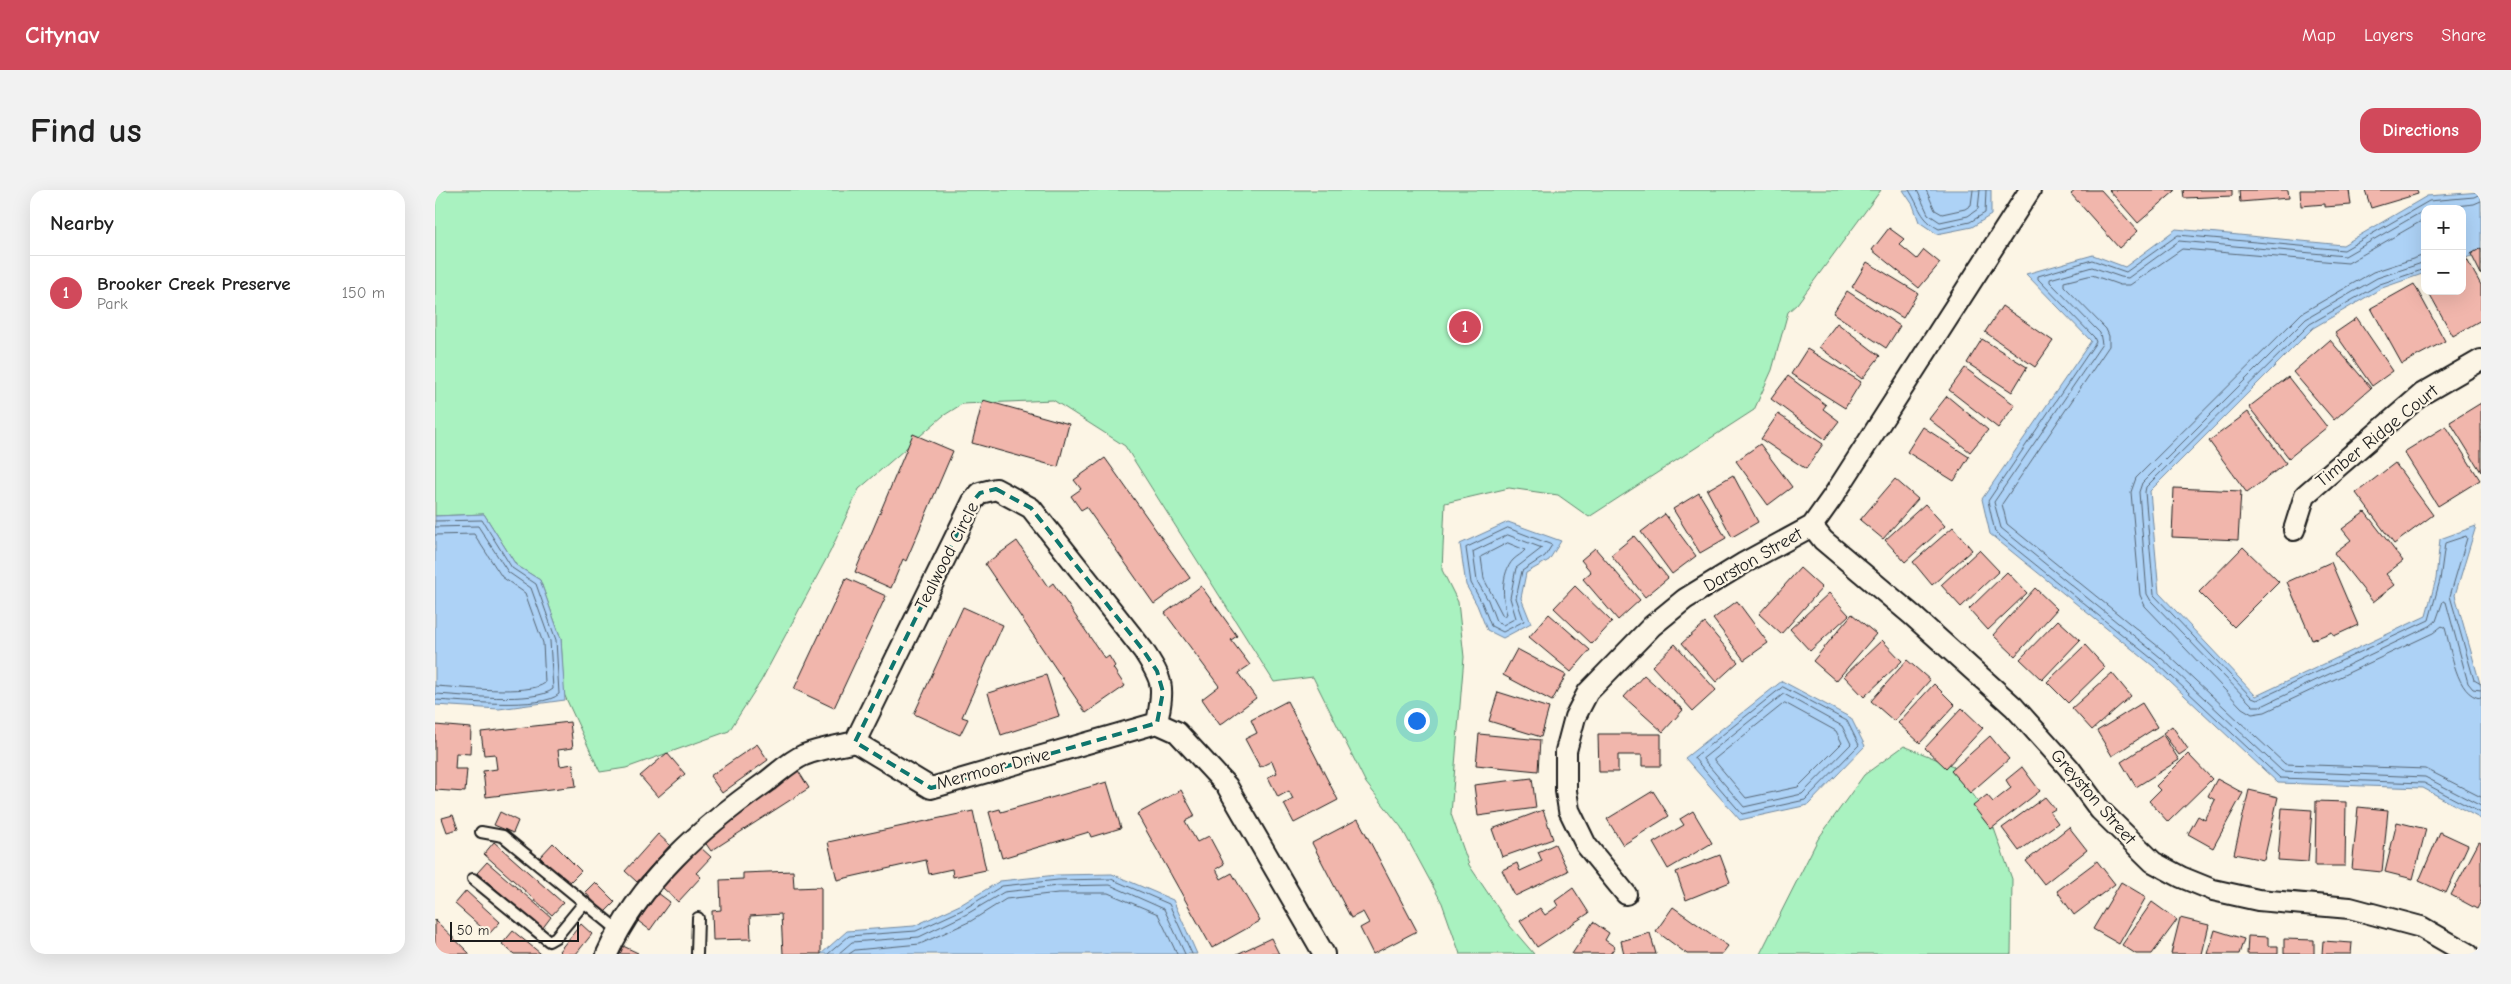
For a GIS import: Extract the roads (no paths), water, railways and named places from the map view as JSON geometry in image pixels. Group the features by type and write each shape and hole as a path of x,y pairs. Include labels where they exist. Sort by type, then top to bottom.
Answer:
{"street":[{"name":"Darston Street","path":"1625,894 1586,845 1569,810 1566,791 1566,751 1575,717 1588,692 1652,626 1685,599 1744,563 1812,526 1834,495 2030,190"},
{"name":"Timber Ridge Court","path":"2294,530 2305,495 2422,394 2481,360"},
{"name":"Tealwood Circle","path":"855,742 973,500 981,493 996,489 1031,508 1143,650 1157,671 1163,692 1157,723"},
{"name":"Greyston Street","path":"1812,526 1823,540 1912,615 2014,707 2069,768 2100,810 2153,862 2181,877 2213,890 2258,900 2350,908 2421,927 2468,954"},
{"name":"Mermoor Drive","path":"855,742 931,788 1157,723"},
{"path":"1157,723 1177,732 1227,786 1324,954"},
{"path":"607,954 618,930 654,881 693,839 722,813 803,756 855,742"}],"lane":[{"path":"481,832 503,836 618,930"},
{"path":"473,880 549,941 556,937 585,903"},
{"path":"697,954 698,918"}],"water":[{"path":"1903,190 1991,190 1991,215 1972,227 1937,234 1919,222 1913,205"},
{"path":"2481,192 2481,253 2466,258 2466,205 2421,205 2421,274 2382,288 2313,328 2150,491 2159,593 2256,696 2426,616 2436,579 2440,539 2476,526 2455,595 2481,687 2481,819 2423,788 2278,783 2153,666 1990,534 1982,499 2091,341 2026,274 2093,255 2125,267 2176,229 2343,245 2427,196"},
{"path":"484,514 516,565 540,580 561,639 565,700 499,709 435,705 435,516"},
{"path":"1508,522 1561,541 1549,560 1526,573 1521,598 1531,623 1503,638 1487,630 1477,605 1466,585 1460,544"},
{"path":"1782,681 1851,718 1865,746 1808,805 1740,820 1685,758"},
{"path":"1112,874 1173,900 1197,954 821,954 847,931 914,926 962,904 1000,881 1057,875"}],"place":[{"name":"Brooker Creek Preserve","path":"1465,327"}]}
